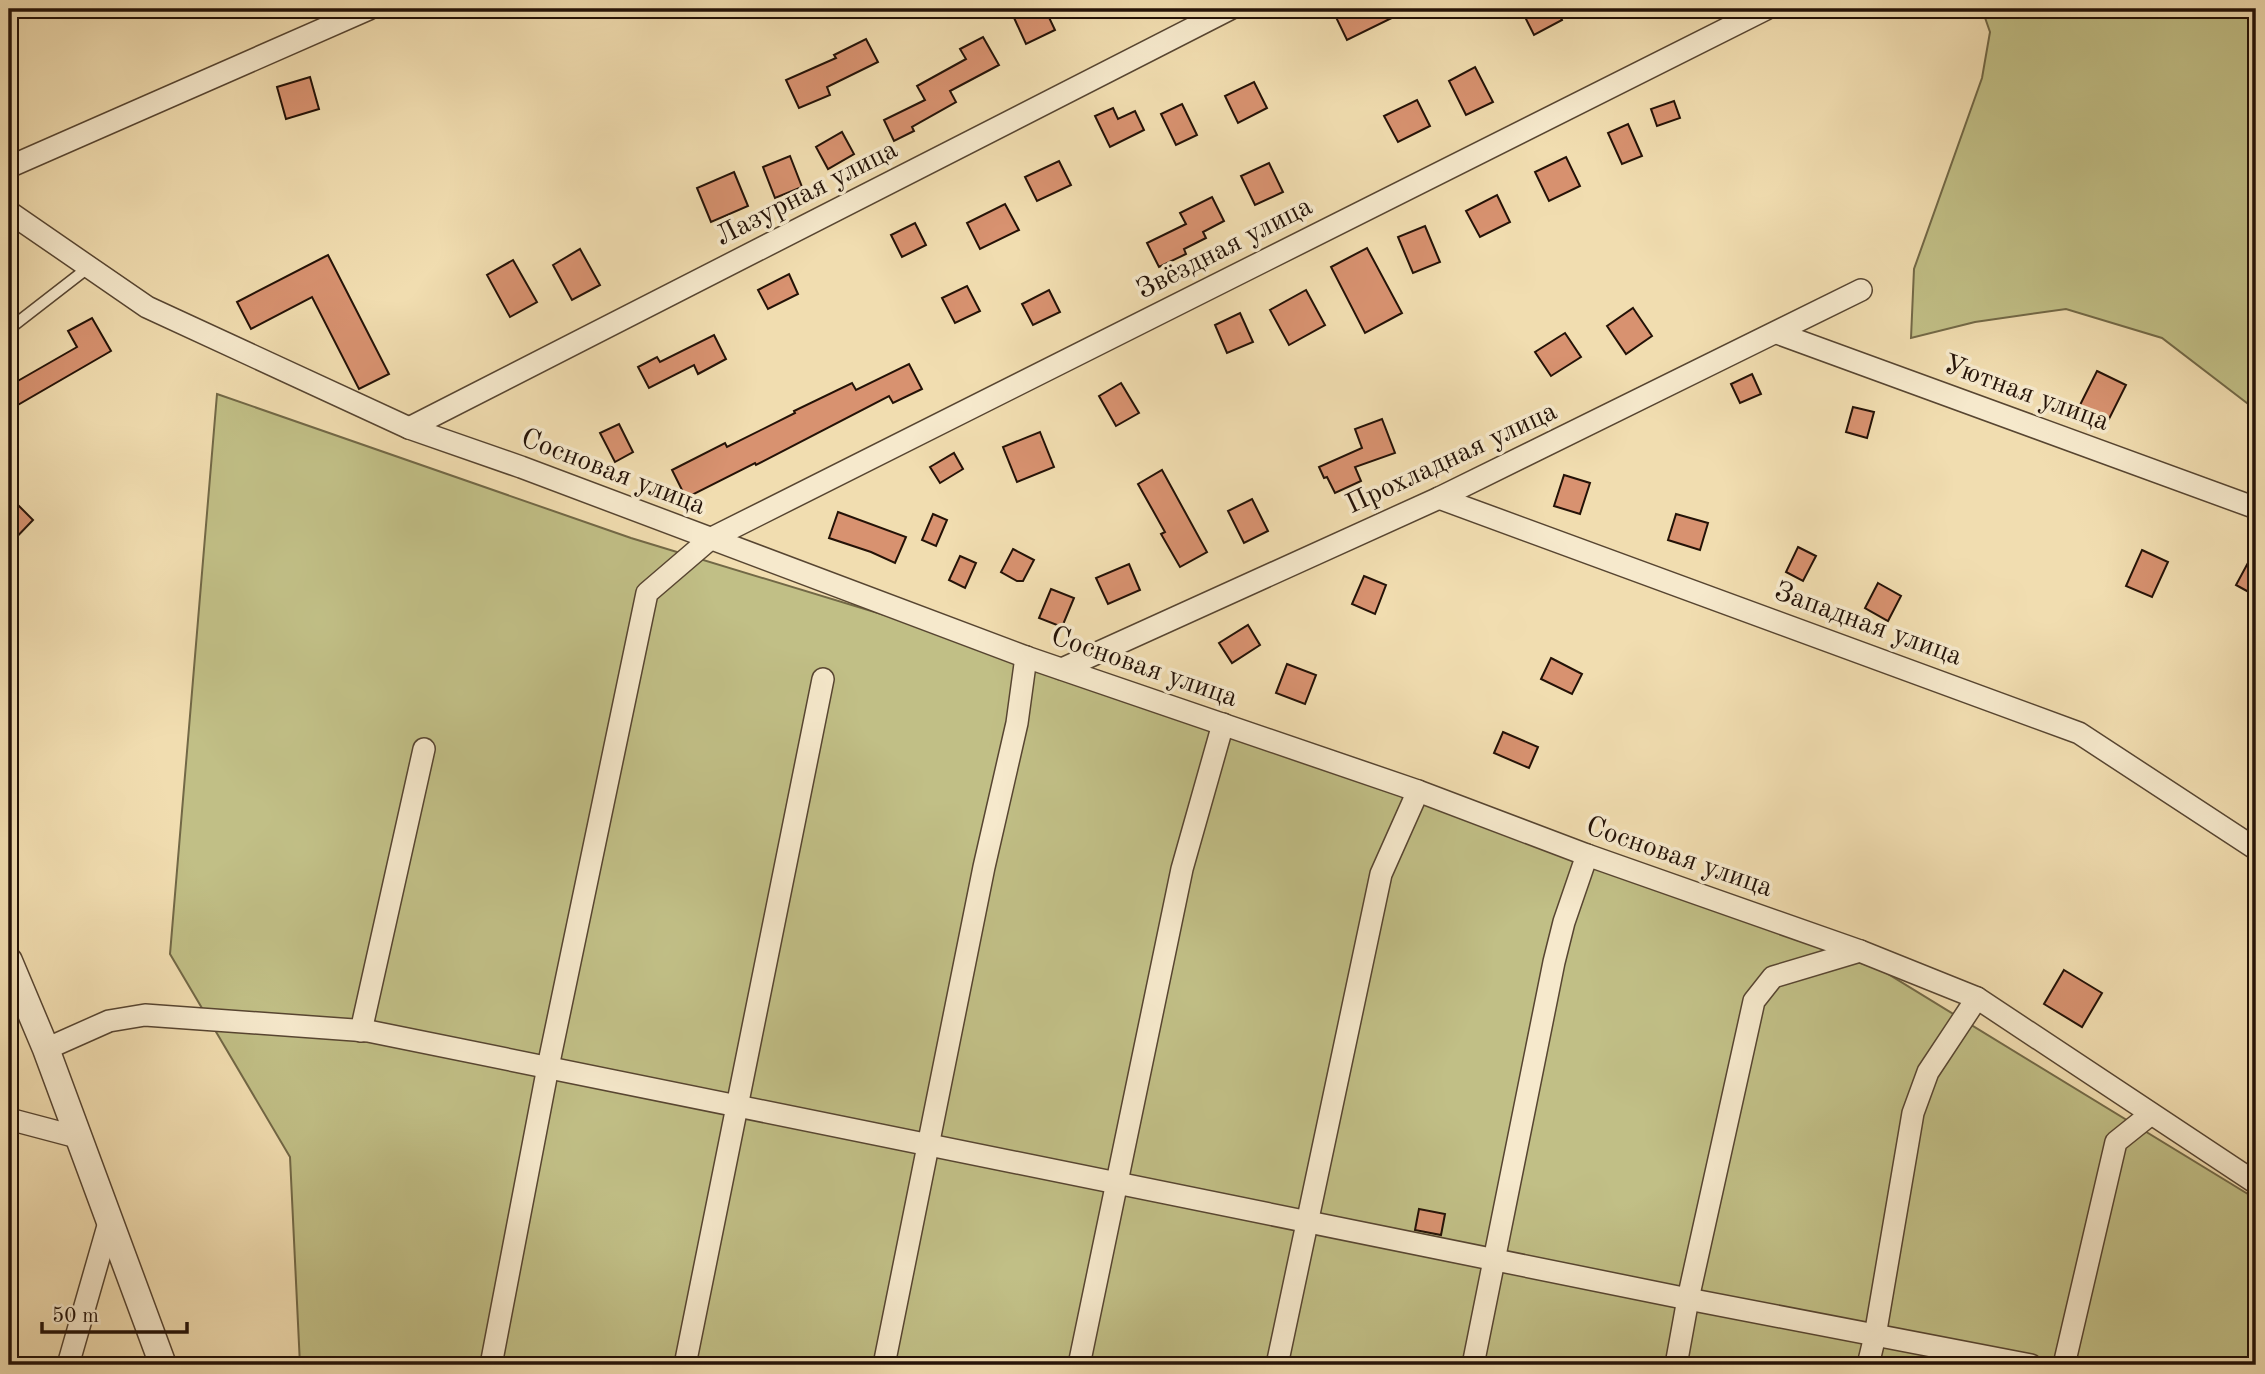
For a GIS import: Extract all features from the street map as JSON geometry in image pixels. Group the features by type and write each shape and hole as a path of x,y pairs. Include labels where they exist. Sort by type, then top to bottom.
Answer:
{"street":[{"path":"9,167 369,9"},
{"name":"Лазурная улица","path":"409,428 1230,9"},
{"name":"Звёздная улица","path":"491,1365 548,1067 647,593 710,540 1766,9"},
{"name":"Сосновая улица","path":"9,212 147,307 409,428 521,467 1026,657 1418,791 1587,855 1860,951 1977,998 2256,1183"},
{"name":"Прохладная улица","path":"1062,669 1439,498 1861,290"},
{"name":"Уютная улица","path":"1777,332 2256,508"},
{"name":"Западная улица","path":"1439,498 2079,733 2256,849"},
{"path":"884,1365 984,867 1017,723 1026,657"},
{"path":"685,1365 823,679"},
{"path":"1079,1365 1182,869 1223,724"},
{"path":"361,1031 424,749"},
{"path":"1277,1365 1381,874 1418,791"},
{"path":"1473,1365 1554,962 1564,922 1587,855"},
{"path":"1676,1365 1754,1001 1773,977 1860,951"},
{"path":"9,961 46,1049 163,1365"},
{"path":"1868,1365 1913,1113 1928,1072 1977,998"},
{"path":"46,1049 109,1021 145,1015 361,1031 737,1105 1688,1300 2031,1365"},
{"path":"2064,1365 2116,1142 2151,1114"},
{"path":"9,1119 77,1137"},
{"path":"68,1365 110,1219"}],"lane":[{"path":"9,329 89,267"}],"shaded area":[{"path":"1982,9 2256,9 2256,410 2162,338 2066,309 1975,322 1911,338 1914,269 1982,78 1990,32"},
{"path":"217,394 631,538 1062,669 1883,971 2256,1199 2256,1365 300,1365 290,1157 170,954"}],"building":[{"path":"1010,9 1045,9 1055,30 1026,44"},
{"path":"1332,9 1410,9 1347,40"},
{"path":"1532,9 1557,9 1562,20 1534,35 1523,13"},
{"path":"983,37 999,65 950,91 956,102 912,127 914,131 894,141 884,120 925,100 917,86 966,59 960,49"},
{"path":"866,39 878,62 827,87 830,95 799,108 786,80 836,58 834,55"},
{"path":"1475,67 1493,102 1466,115 1449,81"},
{"path":"310,77 319,109 286,119 277,87"},
{"path":"1254,82 1267,108 1238,123 1225,96"},
{"path":"1417,100 1430,126 1398,142 1384,116"},
{"path":"1674,101 1680,118 1657,126 1651,109"},
{"path":"1182,104 1197,135 1176,145 1161,114"},
{"path":"1113,108 1118,119 1135,111 1144,130 1110,147 1095,116"},
{"path":"1628,124 1642,156 1622,164 1608,133"},
{"path":"842,132 854,154 828,169 816,147"},
{"path":"790,156 802,187 775,198 763,167"},
{"path":"1566,157 1580,186 1549,201 1535,172"},
{"path":"1059,161 1071,185 1037,201 1025,177"},
{"path":"1269,163 1283,192 1255,205 1241,176"},
{"path":"734,172 748,206 711,222 697,188"},
{"path":"1497,195 1510,222 1480,237 1466,211"},
{"path":"1212,197 1224,221 1203,232 1206,238 1184,249 1186,254 1159,267 1147,243 1186,224 1180,213"},
{"path":"1005,204 1019,230 980,249 967,223"},
{"path":"915,223 926,245 902,257 891,235"},
{"path":"1425,226 1440,262 1413,273 1398,237"},
{"path":"1367,248 1402,313 1365,333 1331,267"},
{"path":"580,249 600,285 572,300 553,265"},
{"path":"328,255 389,374 359,389 312,297 251,329 237,302"},
{"path":"513,260 537,302 510,317 487,275"},
{"path":"789,274 798,294 768,309 758,290"},
{"path":"967,286 980,311 955,323 942,298"},
{"path":"1049,290 1060,312 1033,325 1022,304"},
{"path":"1306,290 1325,325 1289,345 1270,310"},
{"path":"1633,308 1652,336 1626,354 1607,326"},
{"path":"1240,313 1253,342 1227,353 1215,325"},
{"path":"92,318 111,351 9,410 9,386 77,347 68,331"},
{"path":"1565,333 1581,357 1551,376 1535,352"},
{"path":"714,335 726,359 698,374 694,365 649,388 638,367 657,357 660,362"},
{"path":"909,364 922,389 893,403 889,396 686,498 672,470 725,443 727,447 852,383 856,390"},
{"path":"2097,371 2126,385 2109,419 2080,405"},
{"path":"1752,374 1761,394 1740,403 1731,384"},
{"path":"1121,383 1139,413 1116,426 1099,396"},
{"path":"1853,407 1874,412 1867,438 1846,432"},
{"path":"1382,419 1395,453 1355,467 1361,481 1335,493 1319,467 1362,448 1355,429"},
{"path":"619,424 633,452 615,462 600,433"},
{"path":"1040,432 1054,467 1017,482 1003,447"},
{"path":"954,453 963,469 940,483 930,467"},
{"path":"1162,470 1207,552 1180,567 1161,534 1165,532 1138,484"},
{"path":"1564,475 1590,483 1580,514 1554,506"},
{"path":"9,496 33,520 9,545"},
{"path":"1252,499 1268,531 1244,543 1228,511"},
{"path":"838,512 906,537 895,563 829,538"},
{"path":"933,514 947,520 936,546 922,540"},
{"path":"1676,514 1708,523 1700,550 1668,540"},
{"path":"1798,547 1816,556 1803,581 1786,572"},
{"path":"2256,548 2256,596 2236,585"},
{"path":"1013,549 1034,560 1023,581 1017,581 1001,572"},
{"path":"2142,550 2168,562 2152,597 2126,586"},
{"path":"960,556 976,563 965,588 949,580"},
{"path":"1129,564 1140,590 1108,604 1096,578"},
{"path":"1364,576 1386,585 1375,614 1352,604"},
{"path":"1878,583 1901,596 1888,621 1865,608"},
{"path":"1051,589 1074,598 1062,627 1039,618"},
{"path":"1248,625 1260,645 1232,663 1219,643"},
{"path":"1551,658 1582,674 1572,694 1541,679"},
{"path":"1287,664 1316,675 1305,704 1276,693"},
{"path":"1503,732 1538,747 1529,768 1494,753"},
{"path":"2064,970 2102,993 2082,1027 2044,1004"},
{"path":"1419,1209 1445,1214 1441,1235 1415,1230"}]}
